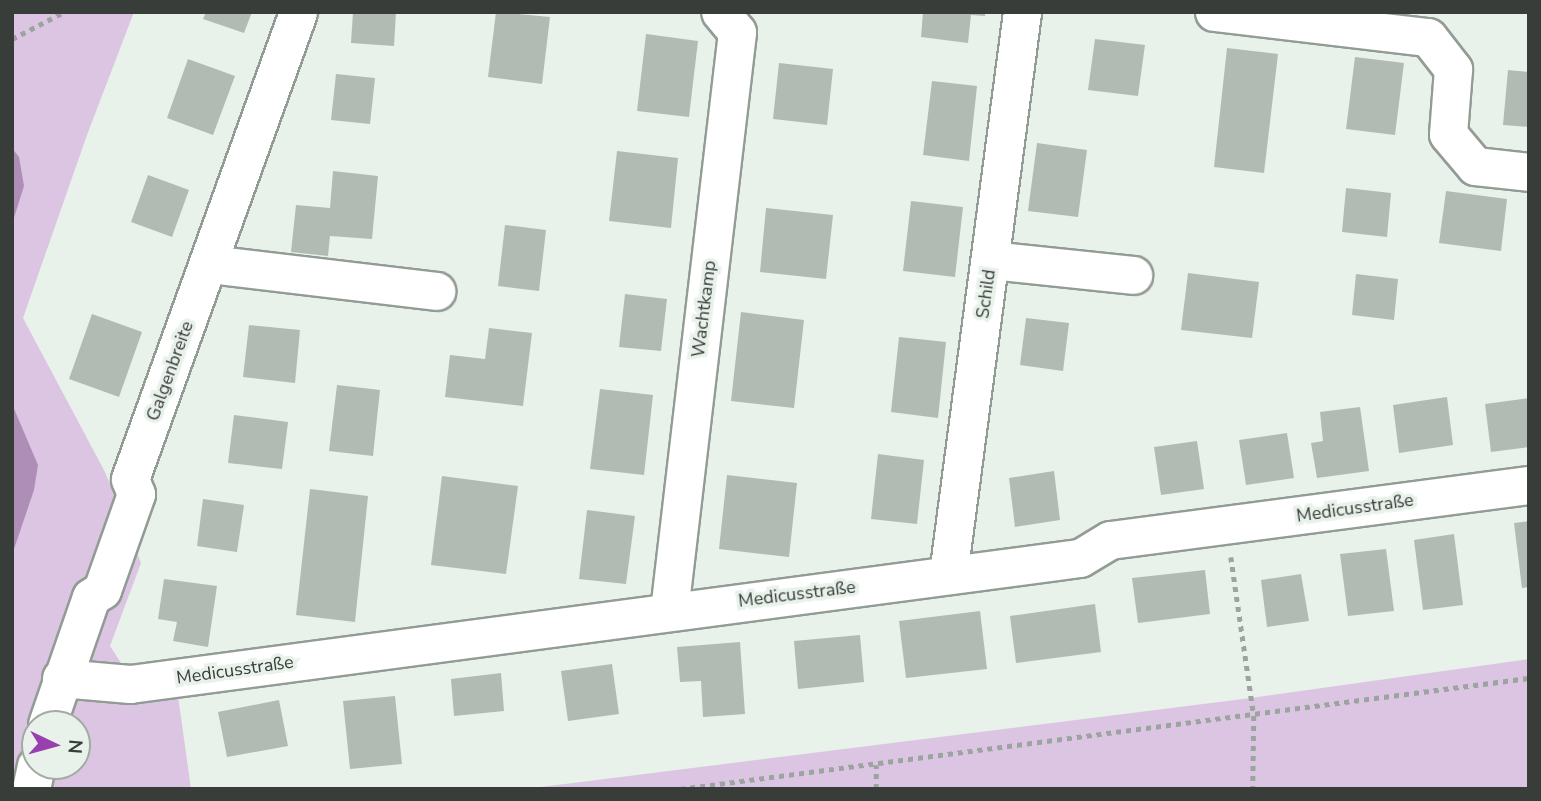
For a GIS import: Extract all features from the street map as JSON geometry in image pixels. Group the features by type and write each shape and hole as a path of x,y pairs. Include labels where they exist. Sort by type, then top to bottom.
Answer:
{"street":[{"name":"Galgenbreite","path":"51,710 91,597 102,590 136,494 130,479 210,264 298,12"},
{"name":"Wachtkamp","path":"669,611 737,32 720,12"},
{"name":"Schild","path":"948,575 1022,12"},
{"path":"1214,12 1428,37 1452,69 1448,135 1475,166 1529,172"},
{"path":"991,260 1133,275"},
{"path":"210,264 436,291"},
{"name":"Medicusstraße","path":"61,678 130,684 1080,558 1110,540 1529,485"}],"path":[{"path":"12,38 64,12"},
{"path":"1226,525 1254,716 1253,789"},
{"path":"680,789 1529,678"},
{"path":"876,765 876,789"}],"shaded area":[{"path":"12,12 134,12 87,135 23,318 105,472 141,563 110,646 123,666 173,660 191,789 12,789"},
{"path":"12,148 19,157 24,186 12,224"},
{"path":"12,404 38,465 34,490 12,555"},
{"path":"1529,659 1529,789 525,789 1243,699"}],"building":[{"path":"206,12 252,12 244,33 203,19"},
{"path":"353,12 396,12 394,46 351,43"},
{"path":"496,12 550,17 542,84 488,77"},
{"path":"923,12 985,12 985,16 971,15 968,43 921,37"},
{"path":"646,34 698,41 689,117 637,111"},
{"path":"1095,39 1145,45 1138,96 1088,90"},
{"path":"1227,48 1278,54 1264,173 1214,167"},
{"path":"1355,57 1404,63 1395,135 1346,129"},
{"path":"188,59 235,76 213,135 167,118"},
{"path":"779,63 833,69 827,125 773,119"},
{"path":"1508,70 1529,72 1529,127 1503,125"},
{"path":"336,74 375,78 370,124 331,120"},
{"path":"932,81 977,86 969,161 923,155"},
{"path":"1037,143 1087,150 1078,217 1028,211"},
{"path":"617,151 678,158 671,228 609,221"},
{"path":"333,171 378,176 372,239 330,236 328,256 291,252 296,205 330,208"},
{"path":"148,175 189,190 172,237 131,222"},
{"path":"1346,188 1391,193 1387,237 1342,232"},
{"path":"1446,191 1507,199 1501,251 1439,243"},
{"path":"911,201 963,207 955,277 903,271"},
{"path":"766,208 833,215 826,279 760,272"},
{"path":"505,225 546,230 539,291 498,286"},
{"path":"1188,273 1259,282 1252,338 1181,330"},
{"path":"1356,274 1398,279 1394,320 1352,315"},
{"path":"625,294 667,299 661,351 619,347"},
{"path":"741,312 804,320 794,408 731,401"},
{"path":"92,314 142,332 119,397 69,379"},
{"path":"1026,318 1069,323 1063,371 1020,365"},
{"path":"249,325 300,330 295,383 243,377"},
{"path":"489,328 532,333 523,406 445,397 450,355 485,359"},
{"path":"899,337 946,342 938,418 891,412"},
{"path":"337,385 380,390 373,456 329,451"},
{"path":"600,389 653,395 644,475 590,469"},
{"path":"1447,397 1453,445 1399,453 1393,405"},
{"path":"1529,398 1529,447 1491,452 1485,404"},
{"path":"1360,407 1369,471 1317,478 1311,443 1323,441 1320,412"},
{"path":"234,415 288,422 282,469 228,463"},
{"path":"1287,433 1294,478 1246,485 1239,440"},
{"path":"1197,441 1204,489 1161,495 1154,447"},
{"path":"878,454 924,460 917,524 871,519"},
{"path":"1054,471 1060,520 1015,527 1009,478"},
{"path":"727,475 797,483 789,557 719,549"},
{"path":"442,476 518,486 506,574 431,565"},
{"path":"310,489 368,496 355,622 296,615"},
{"path":"203,499 244,505 237,552 197,546"},
{"path":"587,510 635,516 626,584 579,579"},
{"path":"1529,521 1529,587 1522,588 1514,523"},
{"path":"1454,534 1463,605 1423,610 1414,540"},
{"path":"1386,549 1394,611 1348,616 1340,554"},
{"path":"1205,570 1210,614 1138,623 1132,578"},
{"path":"1301,574 1309,621 1267,627 1261,580"},
{"path":"164,579 217,586 208,647 173,641 177,622 158,619"},
{"path":"1095,604 1101,652 1016,663 1010,616"},
{"path":"980,611 987,669 906,678 899,621"},
{"path":"860,635 864,682 798,689 794,641"},
{"path":"740,642 745,714 703,717 701,681 680,682 677,647"},
{"path":"612,664 619,714 568,721 561,671"},
{"path":"501,673 504,711 454,716 451,679"},
{"path":"395,696 402,764 350,769 343,701"},
{"path":"279,700 288,746 227,757 218,712"}]}
